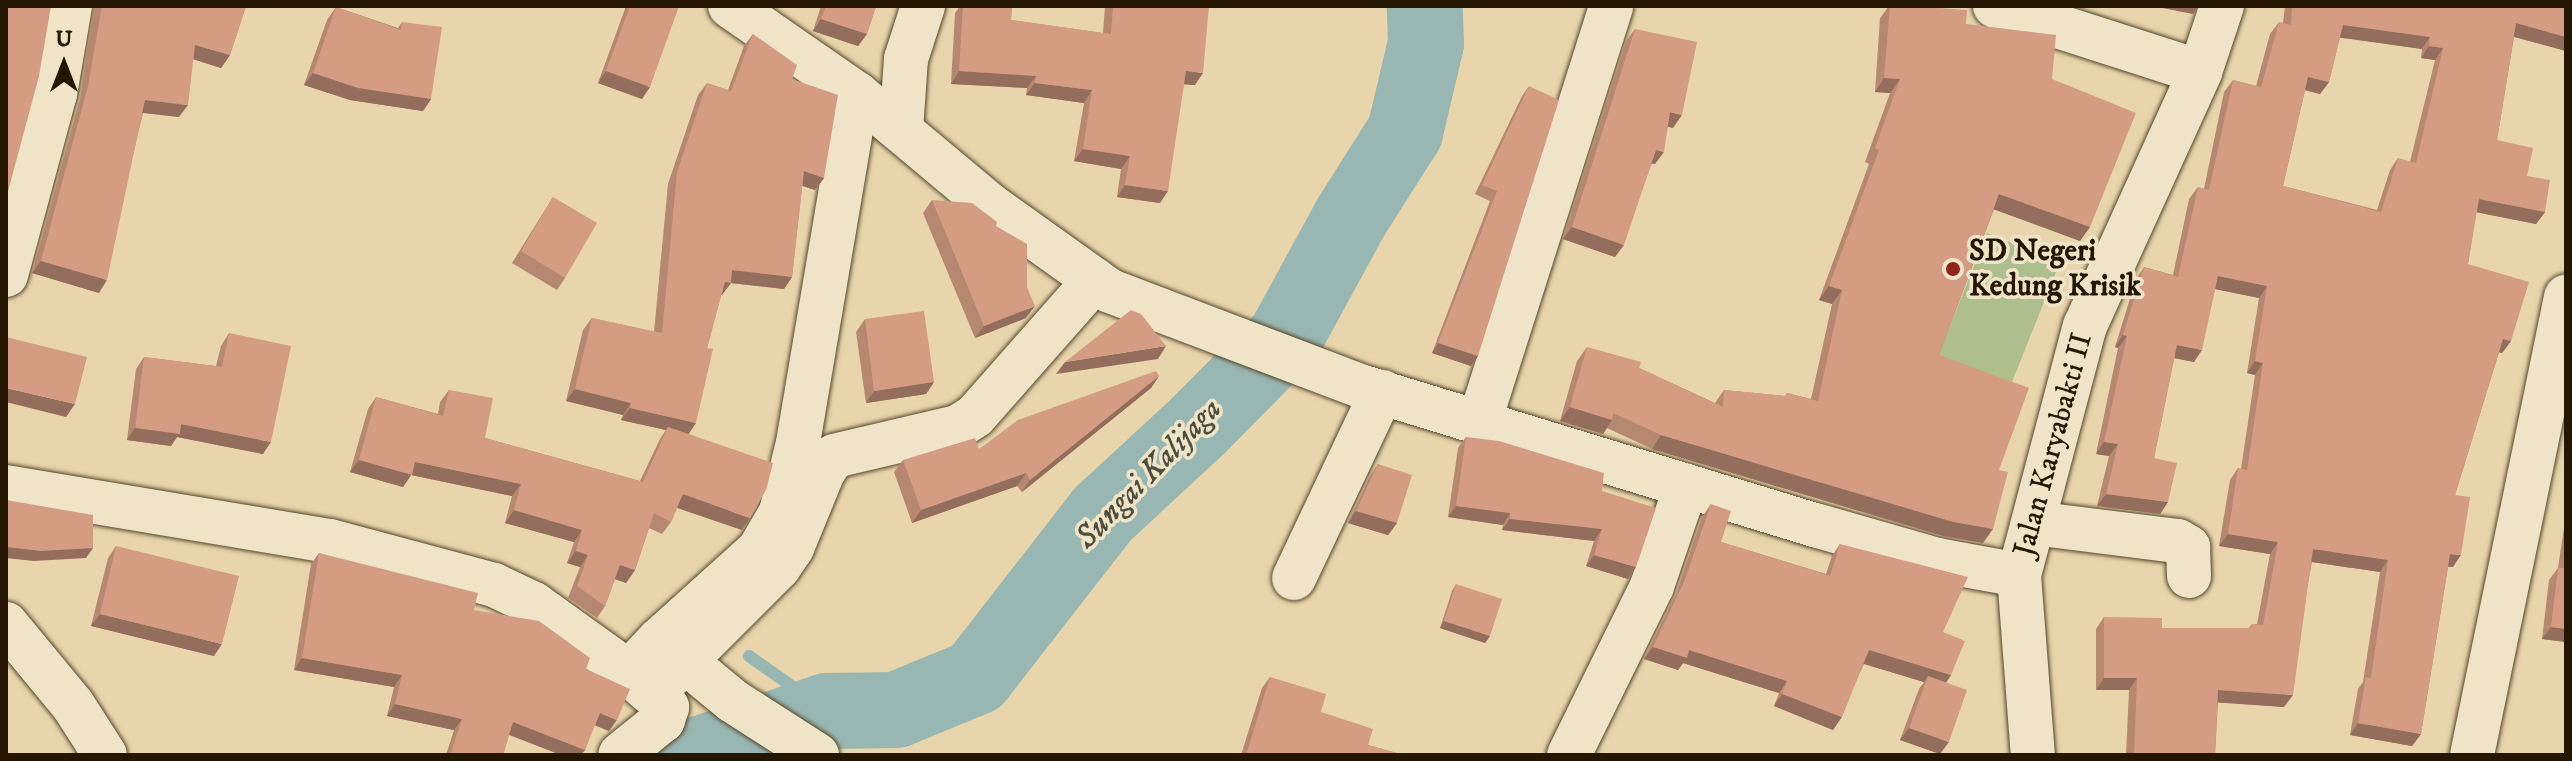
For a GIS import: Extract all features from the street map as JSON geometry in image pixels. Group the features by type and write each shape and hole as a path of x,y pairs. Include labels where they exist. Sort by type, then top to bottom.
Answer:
{"street":[{"path":"6,275 55,94 70,6"},
{"path":"730,6 880,112 991,206 1110,288 1372,389 1937,560 2019,575"},
{"path":"641,683 759,550 781,512 880,112 906,59 923,6"},
{"path":"1480,420 1611,6"},
{"path":"1995,6 2200,72"},
{"name":"Jalan Karyabakti II","path":"2033,755 2019,575 2085,326 2200,72 2222,6"},
{"path":"672,651 779,567 792,548 823,472 834,456 958,427 975,416 1110,288"},
{"path":"2472,755 2559,367 2566,297"},
{"path":"1294,578 1372,389"},
{"path":"1569,755 1652,586 1686,486"},
{"path":"6,487 330,541 494,585 534,604 641,683 667,707 667,716 620,755"},
{"path":"2033,523 2178,541 2188,547 2189,576"},
{"path":"6,624 73,705 105,755"},
{"path":"672,651 733,701 817,755"}],"green space":[{"path":"1987,233 2060,262 2010,387 1937,359"}],"building":[{"path":"6,6 51,6 39,76 6,199"},
{"path":"102,6 246,6 230,55 195,45 188,105 145,100 107,280 41,261 88,86"},
{"path":"630,6 679,6 650,87 606,71"},
{"path":"826,6 876,6 867,34 821,19"},
{"path":"963,6 1012,6 1011,20 1111,34 1113,6 1209,6 1203,73 1186,71 1168,191 1125,185 1130,156 1083,149 1092,90 1035,83 1036,76 959,71"},
{"path":"1890,6 1967,10 1966,24 2056,35 2052,79 2136,113 2090,227 1999,194 1939,355 2029,388 1999,470 2008,472 1993,529 1953,522 1661,435 1613,413 1612,420 1570,407 1587,347 1641,362 1639,368 1723,407 1724,390 1786,396 1787,393 1818,401 1842,290 1829,286 1879,150 1875,148 1900,79 1884,78"},
{"path":"2292,6 2566,6 2566,37 2516,23 2497,140 2533,148 2527,176 2550,180 2545,212 2479,199 2468,264 2529,282 2511,341 2503,339 2455,495 2470,497 2461,555 2450,554 2421,734 2358,723 2366,677 2371,678 2388,560 2313,549 2293,695 2218,690 2215,755 2134,755 2137,678 2104,678 2104,617 2162,618 2162,628 2251,628 2252,624 2263,625 2278,542 2228,534 2238,468 2247,470 2263,363 2255,361 2267,286 2218,276 2202,350 2177,345 2154,458 2177,463 2168,502 2106,494 2118,444 2104,442 2127,336 2123,335 2144,267 2178,277 2198,187 2209,190 2233,80 2261,87 2279,22 2291,25","holes":["2343,25 2430,37 2429,46 2443,48 2416,163 2398,158 2381,212 2283,186 2308,77 2329,82"]},
{"path":"336,7 401,30 402,22 442,27 431,99 358,88 313,73"},
{"path":"1635,29 1697,42 1682,115 1670,112 1664,152 1656,150 1624,245 1572,227"},
{"path":"753,34 797,65 792,79 838,95 824,178 804,171 792,277 732,270 731,283 725,282 707,348 713,349 696,423 630,408 631,403 575,389 592,318 662,333 677,172 707,83 731,91"},
{"path":"1529,86 1559,100 1478,356 1438,343 1497,191 1482,185"},
{"path":"553,197 597,223 565,278 521,251"},
{"path":"932,200 972,203 997,222 996,226 1027,244 1027,287 1035,306 984,326"},
{"path":"1131,310 1141,314 1166,346 1065,362"},
{"path":"924,311 934,382 874,391 865,319"},
{"path":"229,333 291,346 271,442 181,424 180,434 135,428 144,357 222,367"},
{"path":"6,337 87,357 75,404 6,388"},
{"path":"1156,371 1159,376 1030,480 1026,473 921,510 903,460 975,438 979,449 1018,420"},
{"path":"449,390 493,398 485,438 643,482 668,427 773,463 766,490 750,518 683,494 671,522 654,513 635,570 620,565 605,606 577,586 588,555 576,551 582,530 514,510 521,484 415,462 412,475 359,460 376,397 443,416"},
{"path":"1466,437 1499,441 1604,473 1602,491 1656,508 1636,567 1594,555 1602,529 1510,519 1510,513 1456,506"},
{"path":"1378,464 1412,475 1397,523 1356,511"},
{"path":"6,500 93,515 93,548 41,551 6,547"},
{"path":"1711,504 1731,511 1721,542 1830,576 1840,544 1968,577 1943,632 1965,641 1951,675 1869,650 1842,717 1782,694 1787,681 1689,650 1687,658 1653,647 1684,582"},
{"path":"116,546 239,576 222,644 100,614"},
{"path":"319,553 478,593 474,610 539,621 590,658 586,669 630,689 617,720 600,713 585,750 513,722 503,755 450,755 462,719 395,704 402,675 302,658"},
{"path":"2566,560 2566,629 2551,627 2558,568 2565,568"},
{"path":"1456,584 1502,599 1490,636 1444,621"},
{"path":"1928,676 1967,690 1949,742 1909,728"},
{"path":"1270,677 1326,694 1321,712 1373,729 1368,745 1404,755 1246,755"}],"waterway":[{"name":"Sungai Kalijaga","path":"697,755 827,711 896,710 976,677 1103,514 1198,426 1285,338 1351,217 1405,132 1426,43 1425,6"},
{"path":"749,656 827,711"}],"place":[{"name":"SD Negeri Kedung Krisik","path":"1953,269"}]}
